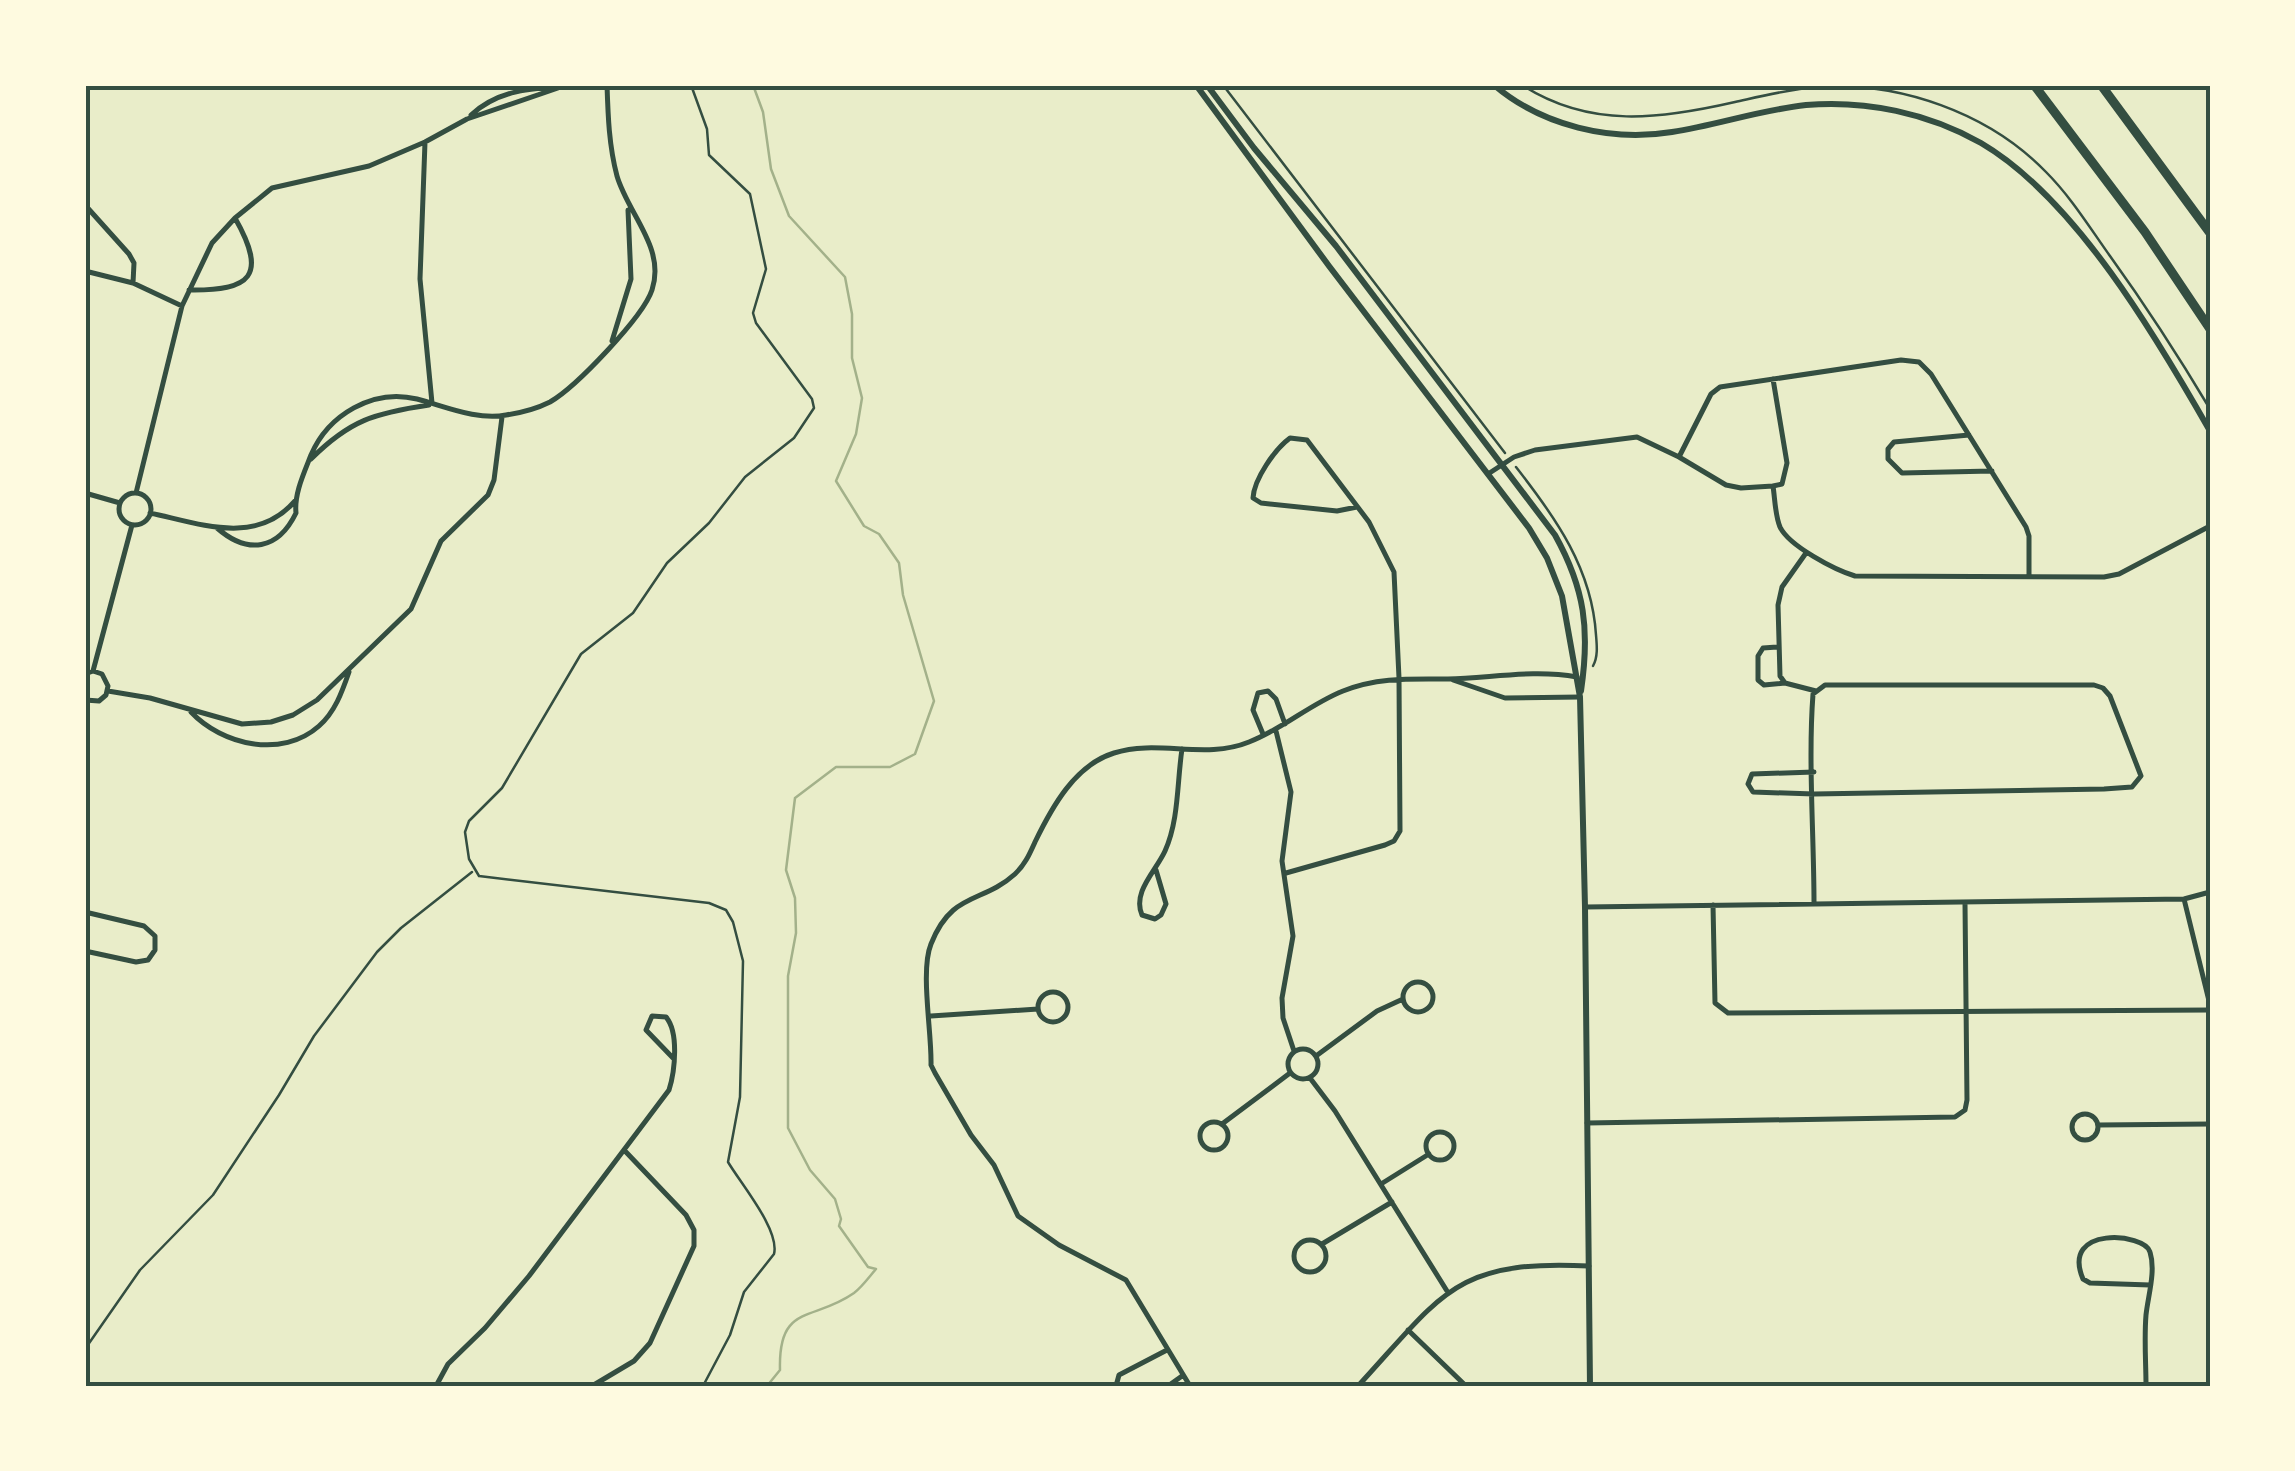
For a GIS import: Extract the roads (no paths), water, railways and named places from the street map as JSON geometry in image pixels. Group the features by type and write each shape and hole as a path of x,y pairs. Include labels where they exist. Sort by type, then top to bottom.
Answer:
{"highway":[{"path":"2034,85 2144,232 2210,329"},
{"path":"2100,85 2210,233"}],"street":[{"path":"467,119 485,102 514,90 595,85"},
{"path":"607,85 609,138 628,208 630,279 610,344"},
{"path":"1196,85 1533,534 1556,577 1568,617 1580,697 1590,1386"},
{"path":"1207,85 1336,246 1551,528 1573,574 1586,624 1579,677"},
{"path":"1494,85 1548,118 1614,134 1671,132 1799,106 1834,104 1900,112 1964,134 2016,168 2074,227 2150,332 2210,432"},
{"path":"136,493 182,306 212,243 235,218 272,188 369,166 467,119 558,88"},
{"path":"425,142 420,280 432,404"},
{"path":"85,205 130,254 134,263 133,283"},
{"path":"150,513 217,528 261,526 281,517 295,501 318,438 332,421 357,406 404,398 502,417 547,404 575,385 642,310 653,289 655,265 650,242 628,208"},
{"path":"189,290 226,290 246,278 254,264 250,243 235,218"},
{"path":"85,272 133,283 182,306"},
{"path":"1679,457 1711,394 1720,387 1912,360 1931,374 2026,527 2030,536 2029,576"},
{"path":"1488,474 1542,449 1637,437 1726,485 1741,488 1782,484 1787,464 1773,380"},
{"path":"309,460 336,434 360,419 432,404"},
{"path":"108,691 150,698 242,724 294,715 317,700 411,609 441,540 488,495 494,480 502,417"},
{"path":"1969,435 1894,442 1888,449 1888,459 1902,473 1992,471"},
{"path":"1286,874 1385,845 1400,831 1394,572 1369,522 1357,506 1307,440 1298,437 1282,444 1254,489 1254,498 1261,503 1337,511 1357,506"},
{"path":"1773,486 1780,526 1807,552 1854,576 2119,574 2210,526"},
{"path":"85,493 120,503"},
{"path":"136,493 146,498 150,513 146,521 132,525 121,517 120,503 126,495 136,493"},
{"path":"217,528 246,545 269,542 290,526 296,513 295,501"},
{"path":"93,672 132,525"},
{"path":"1785,683 1780,676 1778,606 1782,587 1807,552"},
{"path":"1778,647 1763,648 1758,656 1758,680 1764,685 1785,683 1816,691 1835,683 2103,688 2110,696 2140,771 2136,784 2122,788 1814,794 1753,792 1748,784 1752,774 1814,772"},
{"path":"190,711 200,722 246,745 276,745 318,727 338,703 350,670"},
{"path":"85,674 93,672 105,678 108,691"},
{"path":"1190,1386 1126,1280 1059,1244 1018,1216 994,1165 935,1074 926,973 928,949 952,908 1016,873 1064,792 1100,759 1130,749 1223,750 1264,736 1342,691 1370,682 1540,674 1579,677"},
{"path":"1450,679 1505,698 1580,697"},
{"path":"85,700 99,701 108,691"},
{"path":"1264,736 1253,710 1258,693 1268,691 1276,700 1284,724"},
{"path":"1814,903 1812,704 1816,691"},
{"path":"1276,730 1291,792 1282,861 1293,936 1282,998 1286,1034 1294,1051"},
{"path":"1156,870 1166,904 1161,916 1150,918 1142,915 1139,901 1171,838 1182,749"},
{"path":"1586,906 2184,899 2210,892"},
{"path":"1713,905 1715,1003 1728,1013 2210,1008 2184,899"},
{"path":"1587,1123 1955,1117 1965,1110 1967,1100 1965,902"},
{"path":"85,912 144,926 154,936 156,950 148,960 136,962 85,951"},
{"path":"1412,982 1428,984 1433,993 1430,1007 1421,1012 1407,1008 1403,999 1404,989 1412,982"},
{"path":"1051,992 1064,997 1068,1006 1065,1015 1052,1022 1043,1018 1038,1009 1042,996 1051,992"},
{"path":"1316,1056 1377,1010 1403,999"},
{"path":"931,1016 1038,1009"},
{"path":"436,1386 448,1364 529,1276 669,1090 673,1058 671,1022 659,1015 652,1016 646,1030 673,1058"},
{"path":"1304,1048 1316,1056 1318,1066 1310,1078 1301,1080 1290,1072 1287,1063 1294,1051 1304,1048"},
{"path":"1222,1124 1290,1072"},
{"path":"1310,1078 1447,1291"},
{"path":"2083,1114 2092,1115 2098,1125 2090,1139 2078,1137 2073,1130 2076,1118 2083,1114"},
{"path":"1214,1122 1222,1124 1227,1132 1223,1146 1214,1150 1205,1147 1200,1139 1203,1127 1214,1122"},
{"path":"2098,1125 2210,1124"},
{"path":"1442,1132 1450,1136 1454,1144 1449,1157 1436,1160 1429,1154 1426,1146 1433,1134 1442,1132"},
{"path":"592,1386 634,1361 650,1343 694,1246 694,1230 686,1215 625,1152"},
{"path":"1381,1184 1429,1154"},
{"path":"1321,1245 1392,1202"},
{"path":"2146,1386 2144,1336 2150,1285 2150,1250 2144,1243 2131,1239 2090,1240 2082,1246 2083,1279 2090,1283 2150,1285"},
{"path":"1312,1240 1321,1245 1325,1254 1320,1268 1307,1272 1298,1266 1294,1256 1301,1243 1312,1240"},
{"path":"1358,1386 1447,1291 1506,1268 1588,1266"},
{"path":"1408,1330 1466,1386"},
{"path":"1116,1386 1119,1375 1168,1350"},
{"path":"1168,1386 1182,1376"}],"waterway":[{"path":"753,85 763,112 771,169 789,216 845,277 852,314 852,358 862,398 856,434 836,481 864,526 879,534 899,563 903,595 934,701 915,754 890,767 836,767 795,798 786,870 795,898 796,933 788,976 788,1128 810,1170 835,1199 841,1219 839,1226 868,1267 876,1269 854,1293 792,1324 781,1349 780,1370 767,1386"}]}
